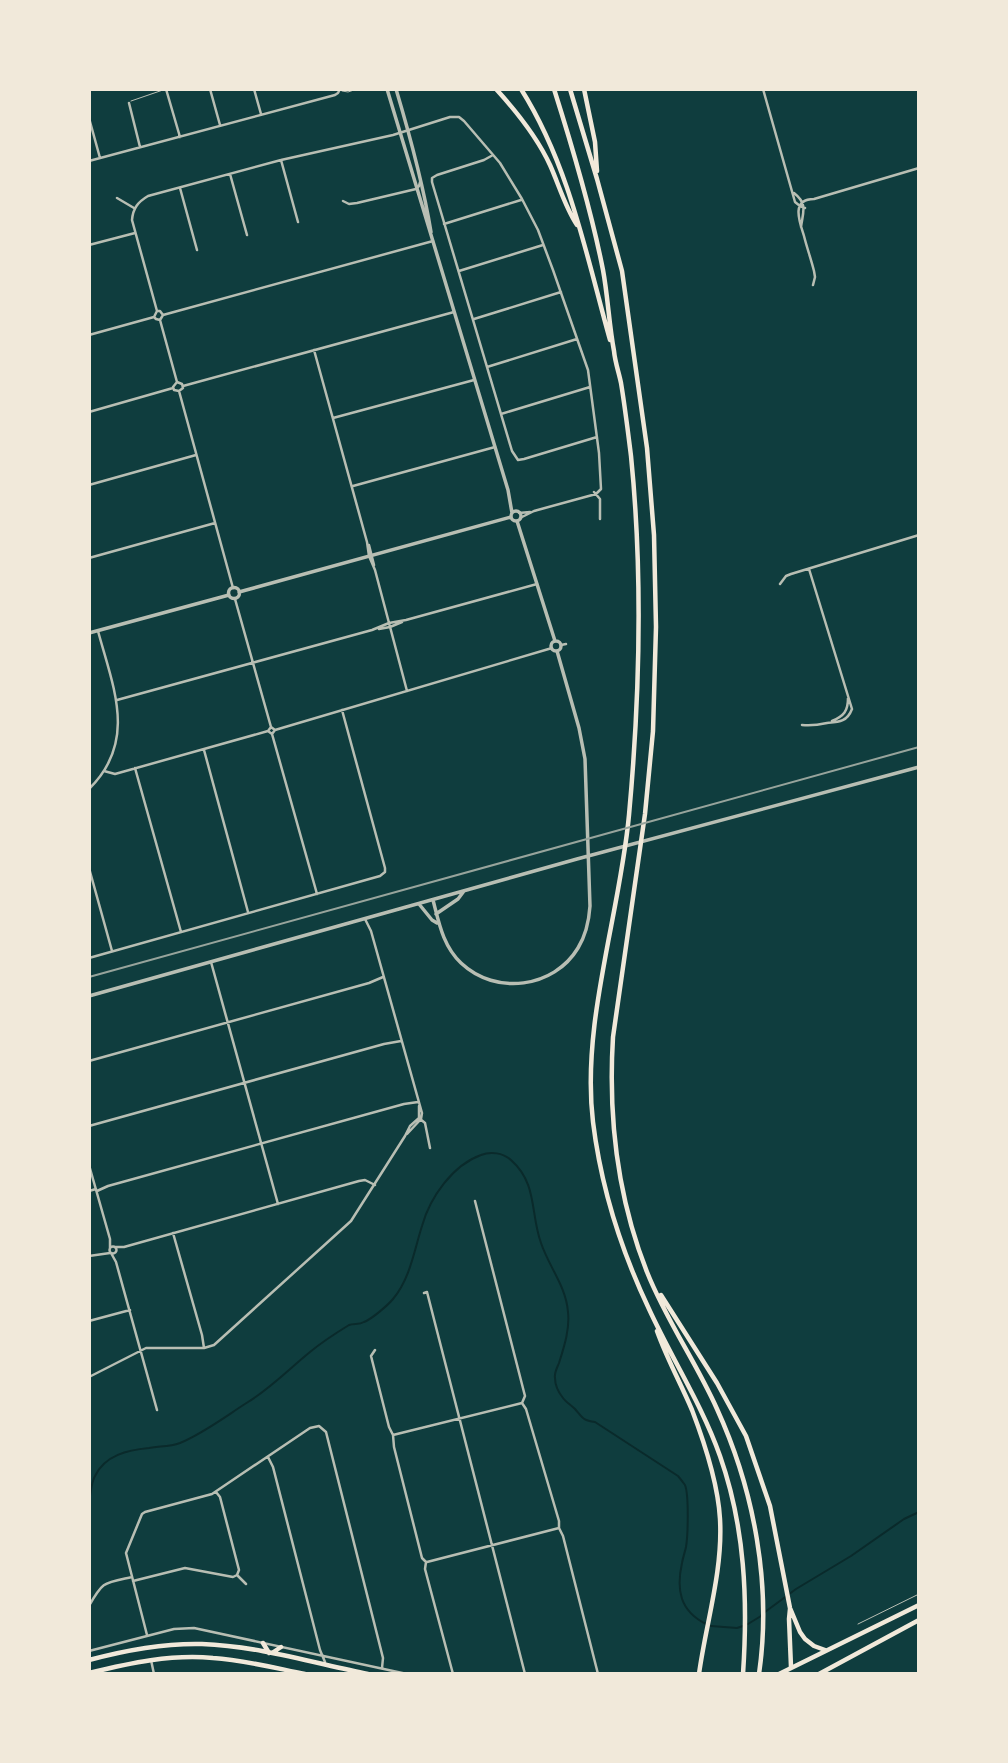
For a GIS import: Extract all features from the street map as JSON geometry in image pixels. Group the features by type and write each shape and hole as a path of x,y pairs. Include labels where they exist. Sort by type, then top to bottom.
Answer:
{"highway":[{"path":"496,89 534,136 580,229"},
{"path":"521,89 543,127 562,170 580,229 614,354 631,455 639,575 637,713 629,820 593,1046 593,1116 605,1187 632,1270 667,1359 692,1410 716,1493 720,1547 713,1598 697,1674"},
{"path":"554,89 595,233 608,301 614,354"},
{"path":"570,89 622,271 650,479 656,573 653,731 645,814 613,1037 611,1109 614,1141 623,1196 648,1273 716,1407 737,1458 751,1511 761,1580 762,1635 759,1674"},
{"path":"584,89 595,142 597,179"},
{"path":"648,1273 727,1400 746,1436 770,1506 790,1608 805,1639 825,1650"},
{"path":"649,1311 690,1390 728,1479 739,1529 745,1589 743,1674"},
{"path":"779,1674 919,1605"},
{"path":"790,1608 791,1670"},
{"path":"819,1674 919,1620"},
{"path":"263,1643 270,1653"},
{"path":"89,1660 149,1647 202,1644 270,1653 368,1674"},
{"path":"149,1647 151,1660"},
{"path":"270,1653 281,1647"},
{"path":"89,1673 151,1660 187,1657 243,1661 305,1674"},
{"path":"323,1665 325,1672"}],"street":[{"path":"167,89 180,136"},
{"path":"210,89 220,125"},
{"path":"387,89 555,641"},
{"path":"396,89 420,177 433,241"},
{"path":"762,89 794,193 805,208"},
{"path":"255,90 261,114"},
{"path":"89,161 329,96 339,90"},
{"path":"129,103 140,147"},
{"path":"155,317 157,311 132,220 134,208 148,196 281,160 393,135 450,117 459,117 493,155 531,216 586,365 597,438 600,481 595,493 513,520 508,490"},
{"path":"89,118 100,158"},
{"path":"493,155 432,178 512,452 518,460 597,438"},
{"path":"281,160 298,222"},
{"path":"801,227 805,208 814,200 919,168"},
{"path":"230,174 247,235"},
{"path":"343,201 349,204 357,203 416,189 420,184 420,177"},
{"path":"406,190 414,181"},
{"path":"180,187 197,250"},
{"path":"117,198 134,208"},
{"path":"444,224 522,199"},
{"path":"813,285 814,271 798,217 801,204 808,199 814,200"},
{"path":"89,245 135,233"},
{"path":"160,320 163,315 433,241"},
{"path":"458,271 543,245"},
{"path":"473,319 561,292"},
{"path":"157,311 163,315"},
{"path":"179,391 183,386 454,312"},
{"path":"89,335 155,317 160,320 177,382 183,386"},
{"path":"487,367 577,339"},
{"path":"314,350 407,691"},
{"path":"333,418 474,380"},
{"path":"173,388 177,382"},
{"path":"501,414 590,387"},
{"path":"89,412 173,388 179,391 233,588 239,592"},
{"path":"352,486 495,447"},
{"path":"89,485 196,455"},
{"path":"595,493 600,503 600,519"},
{"path":"239,592 511,515 519,516"},
{"path":"89,558 215,523"},
{"path":"780,584 786,576 919,535"},
{"path":"802,725 814,727 842,716 846,712 848,698 809,569"},
{"path":"117,700 537,584"},
{"path":"229,595 233,588"},
{"path":"235,599 239,592"},
{"path":"229,595 235,599 317,894"},
{"path":"89,789 112,756 118,732 117,700 92,631 229,595"},
{"path":"555,641 563,645 557,650"},
{"path":"552,648 551,645 555,641"},
{"path":"104,771 115,774 272,732 552,648 557,650"},
{"path":"433,900 447,946 460,962 477,976 499,983 523,984 561,968 579,947 585,934 590,906 583,747 557,650"},
{"path":"89,958 380,876 385,872 342,710"},
{"path":"204,750 248,913"},
{"path":"89,996 919,767"},
{"path":"135,768 181,932"},
{"path":"89,868 112,951"},
{"path":"436,914 465,891"},
{"path":"419,904 439,925"},
{"path":"367,918 430,1148"},
{"path":"211,962 278,1204"},
{"path":"89,1061 384,979"},
{"path":"89,1126 401,1039"},
{"path":"89,1191 418,1101"},
{"path":"89,1377 149,1348 206,1348 220,1341 351,1221 410,1126 420,1118"},
{"path":"89,1165 157,1410"},
{"path":"89,1256 359,1181 365,1180 374,1185"},
{"path":"475,1201 525,1396 522,1403"},
{"path":"173,1233 206,1348"},
{"path":"424,1293 427,1292 525,1674"},
{"path":"89,1321 130,1310"},
{"path":"375,1350 371,1356 389,1427 394,1435 394,1447 422,1558 426,1562"},
{"path":"394,1435 522,1403"},
{"path":"522,1403 559,1521 598,1674"},
{"path":"147,1636 126,1553 142,1514 216,1492 310,1428 319,1426 326,1432 383,1658 382,1668"},
{"path":"268,1457 273,1467 323,1665"},
{"path":"216,1492 220,1497 238,1567 237,1575"},
{"path":"426,1562 559,1528"},
{"path":"426,1562 425,1569 453,1674"},
{"path":"89,1606 99,1587 184,1568 233,1577 237,1575"},
{"path":"237,1575 246,1584"},
{"path":"89,1651 174,1629 194,1628 320,1653 407,1674"},
{"path":"151,1660 154,1674"}],"lane":[{"path":"129,103 167,89"},
{"path":"339,90 348,92 357,89"},
{"path":"858,1624 919,1594"}],"waterway":[{"path":"89,1501 95,1476 111,1458 133,1450 176,1444 189,1439 264,1391 329,1338 349,1325 367,1320 384,1308 404,1283 426,1215 444,1183 471,1160 485,1154 497,1153 511,1160 526,1179 541,1243 567,1303 567,1331 555,1374 558,1389 583,1418 595,1422 678,1476 685,1485 688,1506 687,1534 680,1573 680,1591 690,1613 706,1624"},
{"path":"765,1612 796,1589 919,1512"},
{"path":"748,1624 761,1616"},
{"path":"711,1626 743,1626"}],"railway":[{"path":"89,977 919,747"}]}
